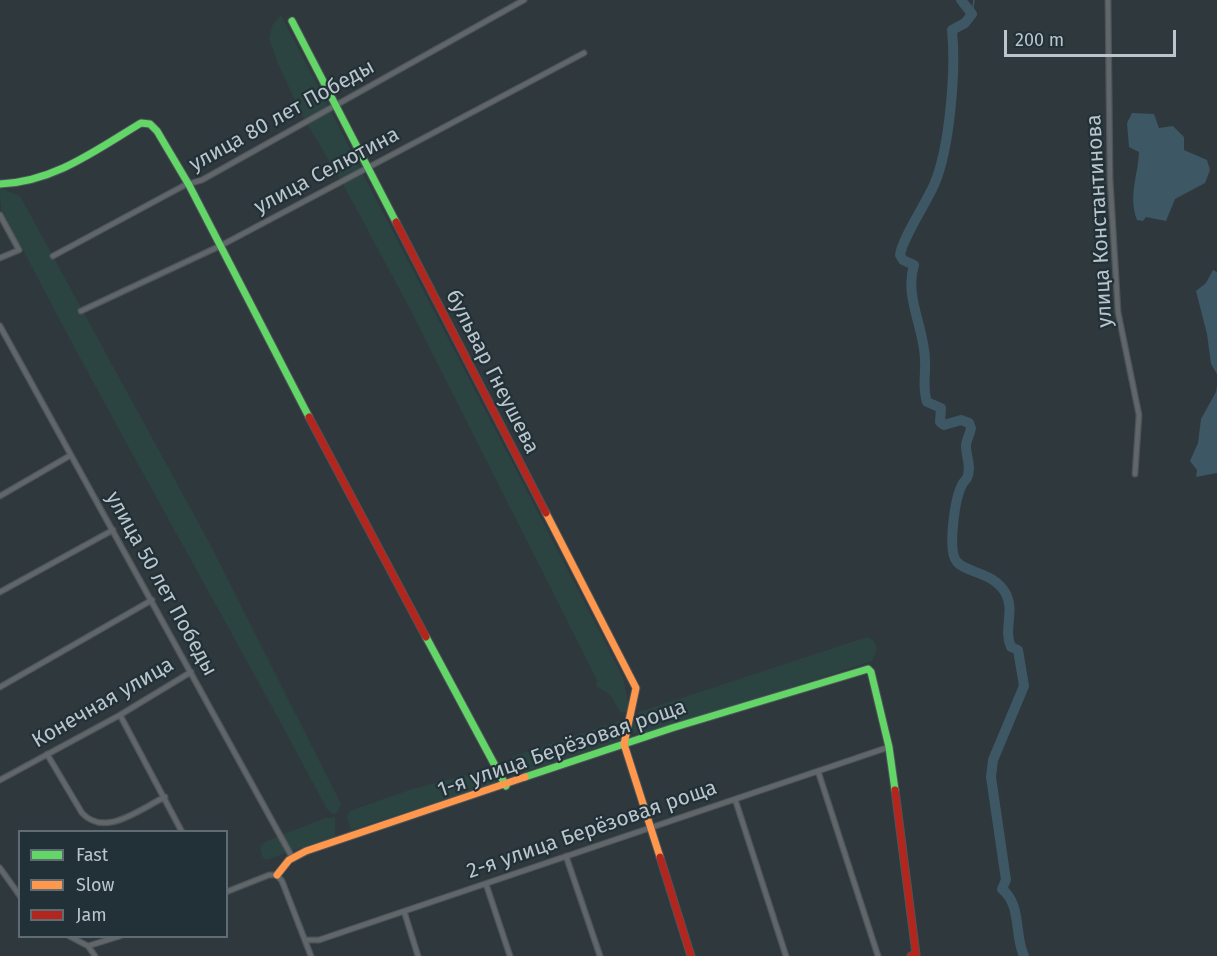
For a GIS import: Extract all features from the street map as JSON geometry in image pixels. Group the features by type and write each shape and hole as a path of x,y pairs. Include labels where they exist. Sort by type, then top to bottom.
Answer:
{"street":[{"name":"улица 80 лет Победы","path":"53,256 189,185 524,0"},
{"name":"улица Константинова","path":"1108,0 1112,201 1118,312 1139,415 1135,474"},
{"name":"бульвар Гнеушева","path":"292,21 636,688 624,744"},
{"name":"улица Селютина","path":"81,311 220,246 584,53"},
{"path":"0,184 18,185 40,179 146,123 157,130 189,185 506,786"},
{"path":"0,215 19,250 0,258"},
{"name":"улица 50 лет Победы","path":"0,326 152,600 236,760 292,857"},
{"path":"0,496 71,455"},
{"path":"0,592 112,530"},
{"path":"0,687 152,600"},
{"name":"1-я улица Берёзовая роща","path":"292,857 624,744 868,669 872,672 889,747"},
{"name":"Конечная улица","path":"0,780 120,715 191,672"},
{"path":"120,715 182,830"},
{"path":"624,744 691,956"},
{"path":"889,747 916,954 911,956"},
{"name":"2-я улица Берёзовая роща","path":"304,940 319,940 889,747"},
{"path":"46,754 81,813 88,820 99,825 110,824 165,797"},
{"path":"818,771 878,956"},
{"path":"735,799 786,956"},
{"path":"566,856 600,956"},
{"path":"277,875 282,866 292,857"},
{"path":"0,868 18,893"},
{"path":"228,891 269,875 277,875"},
{"path":"277,875 282,881 311,956"},
{"path":"486,884 510,956"},
{"path":"404,911 418,956"},
{"path":"73,938 88,946 95,956"},
{"path":"88,946 114,938"}],"green space":[{"path":"281,15 623,677 630,712 621,713 610,695 596,686 597,680 410,309 343,184 303,117 278,64 269,38 273,24"},
{"path":"0,188 20,196 210,544 341,804 338,812 333,814 327,809 96,388 21,246 6,227"},
{"path":"867,637 874,641 877,649 872,661 645,735 633,733 632,725 639,712"},
{"path":"619,721 624,723 626,729 624,739 511,776 504,766 514,756"},
{"path":"489,769 494,771 497,779 495,783 351,830 347,817 350,811 409,790"},
{"path":"335,817 335,836 266,860 262,856 260,846 267,841 325,818"}],"water":[{"path":"1132,113 1154,114 1159,128 1173,126 1184,137 1184,150 1207,160 1210,170 1205,183 1175,199 1166,221 1146,217 1143,221 1137,220 1134,211 1133,194 1139,152 1129,147 1127,123"},
{"path":"1213,270 1217,272 1217,374 1211,364 1207,334 1196,291 1206,283"},
{"path":"1217,386 1217,473 1196,477 1197,470 1190,461 1198,443 1201,419"}],"waterway":[{"path":"961,0 972,14 965,23 952,30 952,87 948,130 940,169 900,255 903,260 914,265 913,301 924,349 924,386 927,402 941,408 940,422 944,425 961,420 969,423 971,428 966,446 968,474 959,492 955,512 952,536 954,556 961,566 995,581 1006,594 1009,607 1009,640 1011,647 1018,650 1024,686 993,760 991,777 1006,880 1002,889 1012,903 1015,912 1024,956"},
{"path":"972,14 974,0"}],"traffic: fast":[{"path":"292,21 396,222"},
{"path":"0,184 20,182 56,171 91,154 141,123 150,124 157,131 189,185 309,417"},
{"path":"426,637 506,786"},
{"path":"525,777 672,728 868,669 871,672 889,747 895,790"}],"traffic: slow":[{"path":"546,513 636,688 624,744 660,857"},
{"path":"277,875 289,860 306,851 525,777"}],"traffic: jam":[{"path":"396,222 546,513"},
{"path":"309,417 426,637"},
{"path":"895,790 916,954 911,956"},
{"path":"660,857 691,956"}]}
